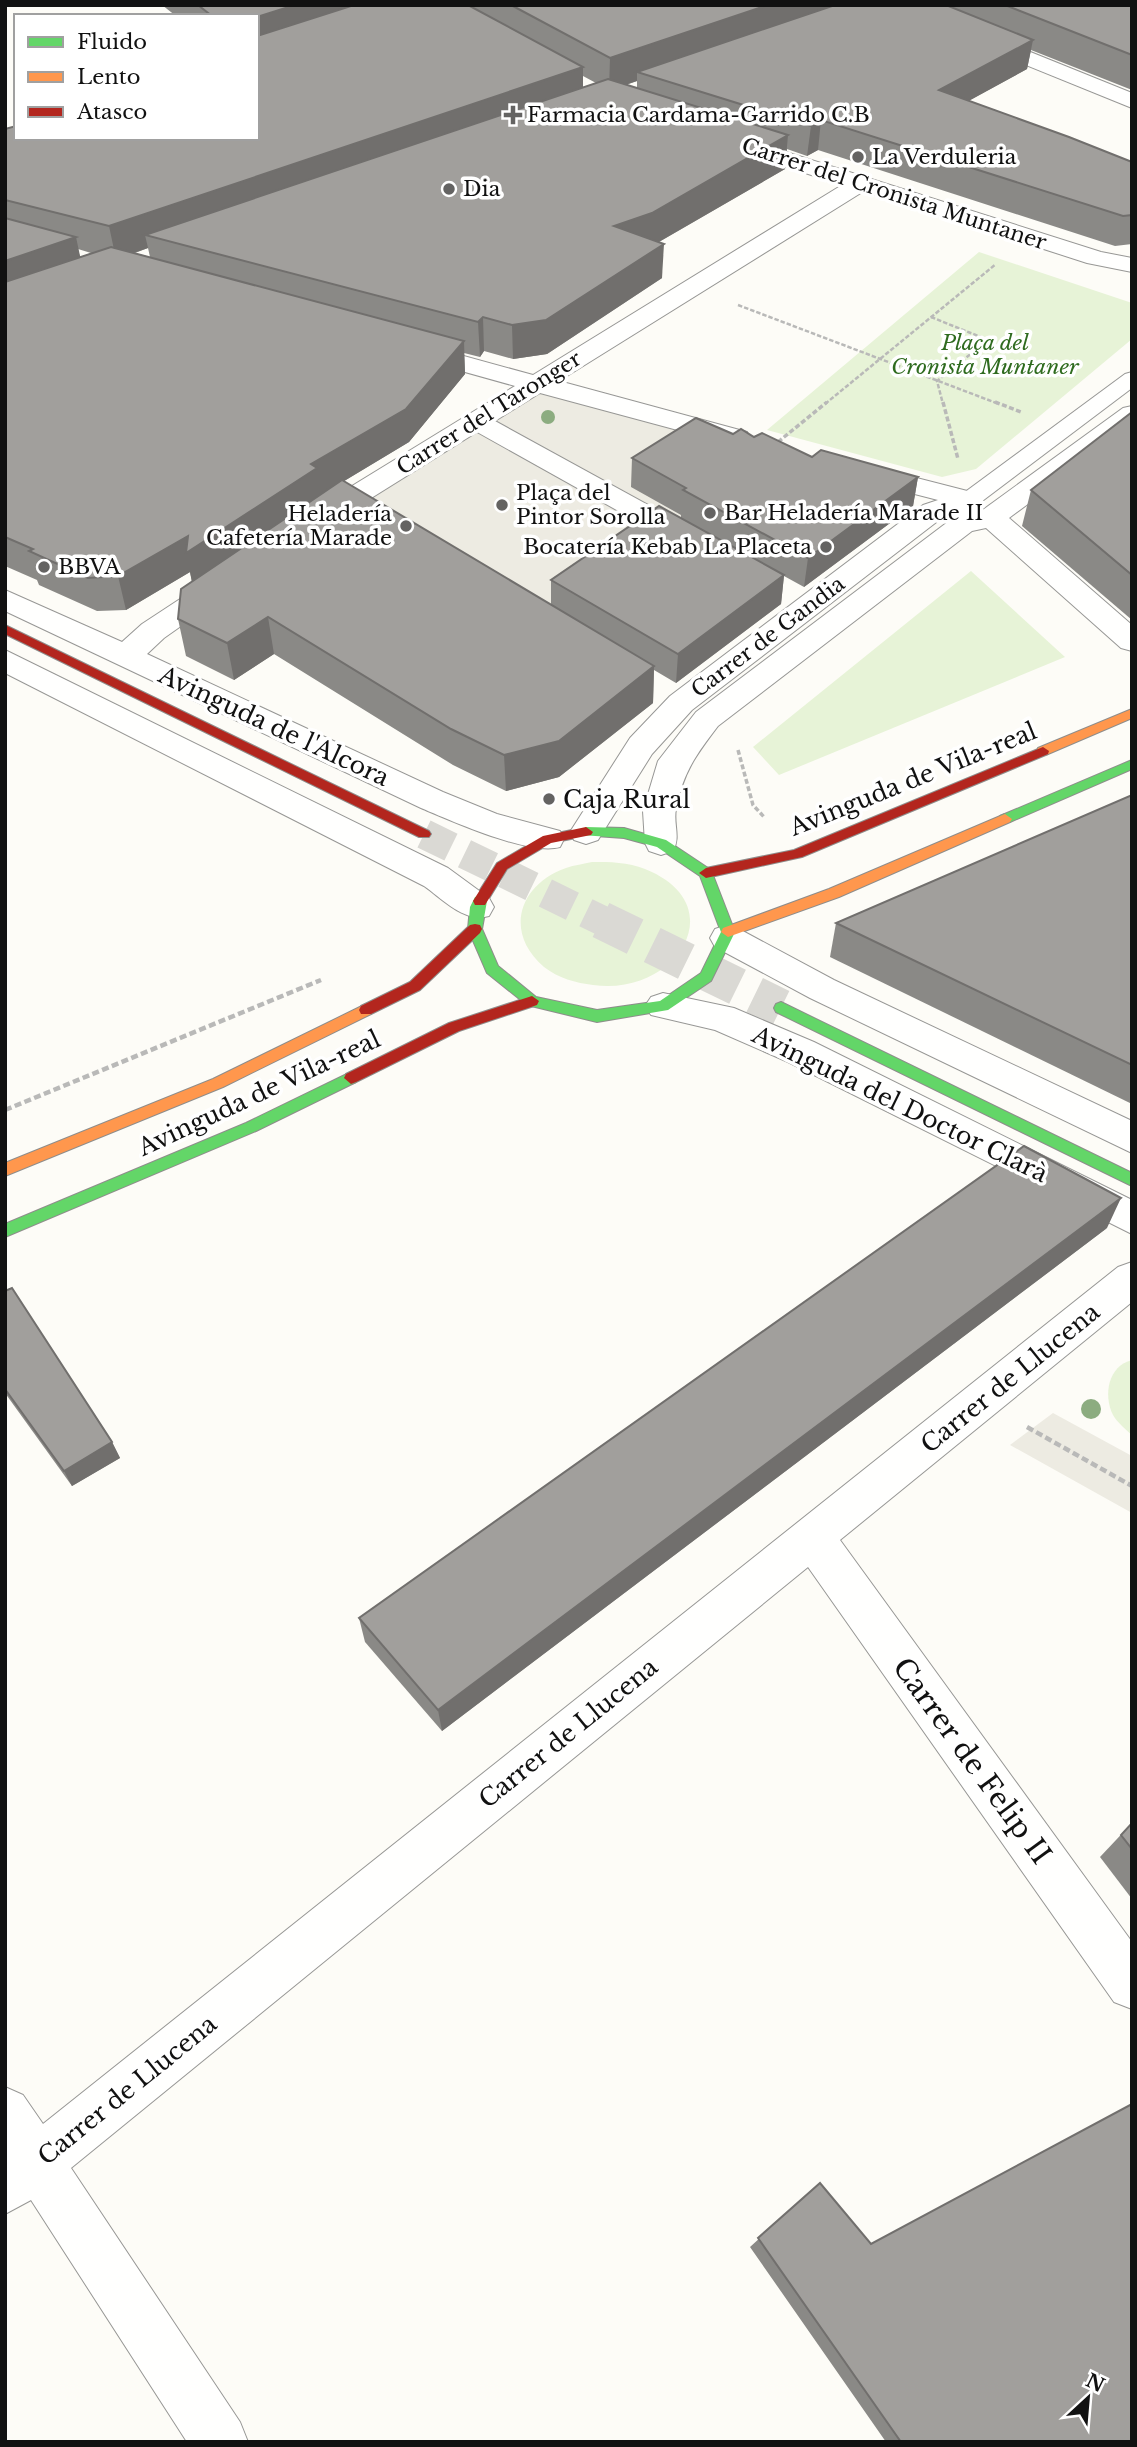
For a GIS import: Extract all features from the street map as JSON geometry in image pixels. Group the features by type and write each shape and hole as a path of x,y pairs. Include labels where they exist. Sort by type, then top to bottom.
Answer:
{"main road":[{"name":"Avinguda de l'Alcora","path":"5,629 424,834"},
{"name":"Avinguda de Vila-real","path":"706,873 797,853 1132,713"},
{"path":"728,935 706,873 661,843 624,833 586,832 548,839 502,866 476,918 492,969 532,1001 597,1016 663,1006 706,977 728,935 1132,764"},
{"name":"Avinguda de Vila-real","path":"5,1170 218,1083 415,986 476,918"},
{"name":"Avinguda de Vila-real","path":"5,1231 251,1127 454,1027 532,1001"},
{"name":"Avinguda del Doctor Clarà","path":"781,1007 1132,1180"}],"street":[{"path":"886,7 1132,101"},
{"name":"Carrer del Cronista Muntaner","path":"715,136 1096,258 1132,265"},
{"name":"Carrer del Taronger","path":"300,532 358,509 476,421 534,383 861,183"},
{"path":"388,343 771,447"},
{"name":"Carrer de Gandia","path":"661,843 659,811 674,761 707,719 974,514 1132,414"},
{"path":"476,421 716,554"},
{"path":"845,467 974,514 1132,641"},
{"name":"Carrer de Gandia","path":"586,832 670,696 798,599 933,512 974,514"},
{"path":"131,659 134,647 153,631 243,570"},
{"name":"Avinguda de l'Alcora","path":"5,598 432,800 488,823 548,839"},
{"path":"5,660 436,877 476,918"},
{"path":"5,694 43,679"},
{"path":"728,935 822,989 1132,1138"},
{"name":"Avinguda del Doctor Clarà","path":"663,1006 721,1018 801,1052 1132,1218"},
{"name":"Carrer de Llucena","path":"21,2175 1132,1279"},
{"name":"Carrer de Felip II","path":"812,1537 1132,1984"},
{"path":"5,2113 21,2175 220,2442"}],"lane":[{"path":"974,514 1132,378"}],"path":[{"path":"771,447 1030,237"},
{"path":"691,287 1021,412"},
{"path":"931,317 988,340 937,381"},
{"path":"937,381 974,514"},
{"path":"707,719 734,735 753,805 797,853"},
{"path":"1027,1427 1132,1486"}],"green space":[{"name":"Plaça del Cronista Muntaner","path":"979,252 1132,303 1132,339 976,469 942,477 767,430"},
{"path":"971,571 1065,657 779,775 753,747"},
{"path":"592,862 612,862 645,869 672,885 687,904 690,925 684,945 670,963 649,977 623,985 593,985 574,981 544,967 531,954 524,940 522,911 527,898 537,886 566,868"},
{"path":"1132,1360 1132,1435 1113,1415 1108,1390 1118,1368"}],"shaded area":[{"name":"Plaça del Pintor Sorolla","path":"535,383 717,433 685,517 536,616 334,509"},
{"path":"1053,1413 1132,1456 1132,1513 1010,1445"}],"building":[{"path":"198,5 295,5 259,16 259,14 209,14"},
{"path":"354,5 468,5 583,67 109,226 5,200 5,129 14,127 14,140 259,140 259,35"},
{"path":"511,5 768,5 610,58"},
{"path":"835,5 946,5 1033,40 939,90 1132,162 1132,215 1123,216 821,120 811,126 637,72"},
{"path":"1005,5 1132,5 1132,55"},
{"path":"608,79 788,135 652,213 614,226 664,244 546,320 512,325 483,317 478,322 145,235"},
{"path":"5,218 76,237 5,261"},
{"path":"111,247 464,341 406,409 311,464 317,468 186,553 188,536 118,576 88,578 5,537 5,282"},
{"path":"1132,412 1132,575 1031,490"},
{"path":"696,418 733,434 741,429 754,437 762,433 812,457 821,450 918,477 808,558 683,490 686,488 632,458"},
{"path":"342,480 654,666 559,741 504,755 451,729 268,617 227,643 178,619 181,589"},
{"path":"659,506 784,575 678,654 551,580"},
{"path":"1132,795 1132,1065 836,923"},
{"path":"1024,1146 1121,1198 438,1710 359,1618"},
{"path":"12,1288 112,1442 64,1471 5,1389 5,1291"},
{"path":"1132,1823 1132,1849 1121,1835"},
{"path":"1132,2104 1132,2442 901,2442 758,2238 820,2183 871,2244"}],"tunnel":[{"path":"424,834 605,922"},
{"path":"601,920 781,1008"}],"traffic: fast":[{"path":"1005,819 1132,764"},
{"path":"480,901 475,929 492,969 532,1001 597,1016 663,1006 706,977 728,932 706,873 661,843 624,833 586,832"},
{"path":"781,1008 1132,1180"},
{"path":"5,1231 251,1127 351,1078"}],"traffic: slow":[{"path":"1043,751 1132,713"},
{"path":"728,932 834,893 1005,819"},
{"path":"5,1170 218,1083 366,1010"}],"traffic: jam":[{"path":"5,629 424,834"},
{"path":"706,873 797,854 1043,751"},
{"path":"480,901 502,866 548,839 586,832"},
{"path":"366,1010 415,986 475,929"},
{"path":"351,1078 454,1027 532,1001"}],"place":[{"name":"Farmacia Cardama-Garrido C.B","path":"513,115"},
{"name":"La Verduleria","path":"858,157"},
{"name":"Dia","path":"449,189"},
{"name":"Plaça del Pintor Sorolla","path":"502,505"},
{"name":"Bar Heladería Marade II","path":"710,513"},
{"name":"Heladería Cafetería Marade","path":"406,526"},
{"name":"Bocatería Kebab La Placeta","path":"826,547"},
{"name":"BBVA","path":"44,567"},
{"name":"Caja Rural","path":"549,799"}]}
